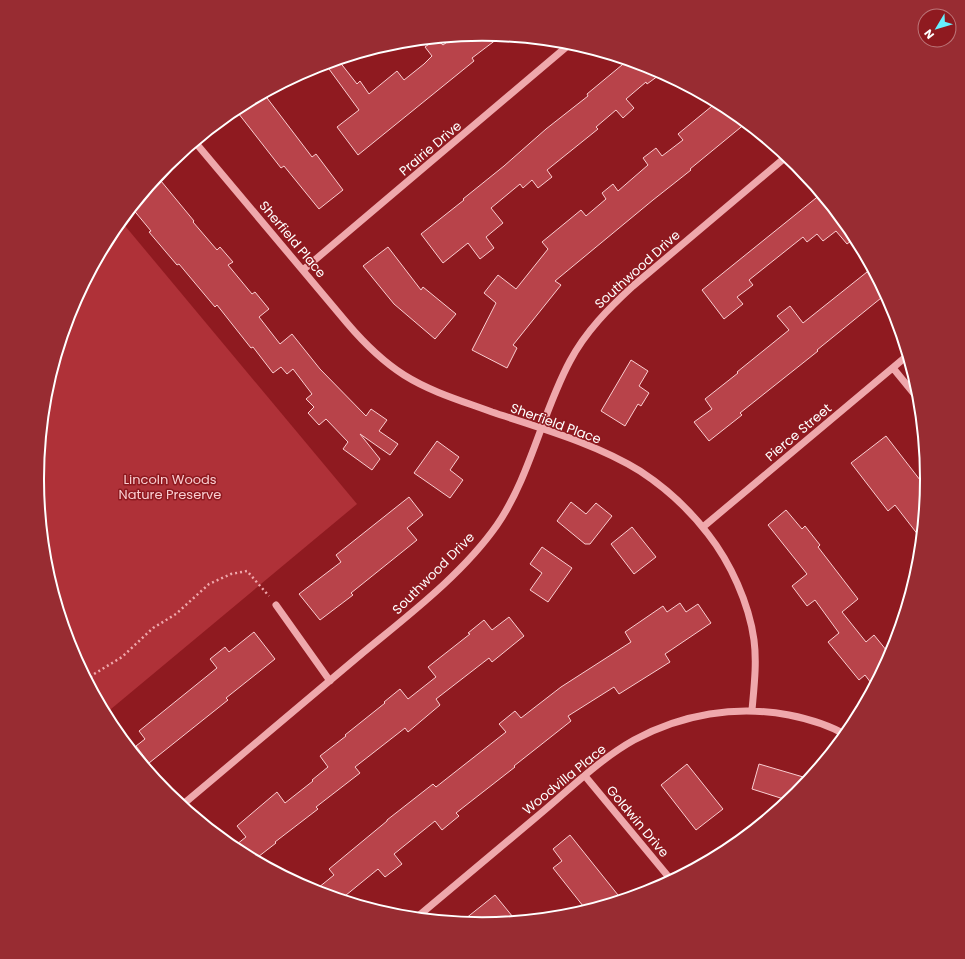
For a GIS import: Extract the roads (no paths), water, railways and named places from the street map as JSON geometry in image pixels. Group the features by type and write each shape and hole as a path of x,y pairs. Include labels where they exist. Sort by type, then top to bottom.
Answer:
{"street":[{"name":"Prairie Drive","path":"303,270 565,49"},
{"name":"Sherfield Place","path":"199,145 363,341 387,363 405,376 446,396 541,429 624,462 663,488 681,504 703,527 727,562 735,578 749,617 754,639 755,656 752,710"},
{"name":"Southwood Drive","path":"185,802 416,609 472,555 496,525 514,496 553,398 570,361 581,342 615,302 783,160"},
{"name":"Pierce Street","path":"703,527 904,359"},
{"path":"893,368 912,392"},
{"path":"276,605 330,681"},
{"path":"752,710 776,712 805,719 840,733"},
{"name":"Woodvilla Place","path":"421,913 585,776 633,741 666,725 696,716 727,711 752,710"},
{"name":"Goldwin Drive","path":"585,776 668,877"}],"park label":[{"name":"Lincoln Woods Nature Preserve","path":"170,486"}]}
